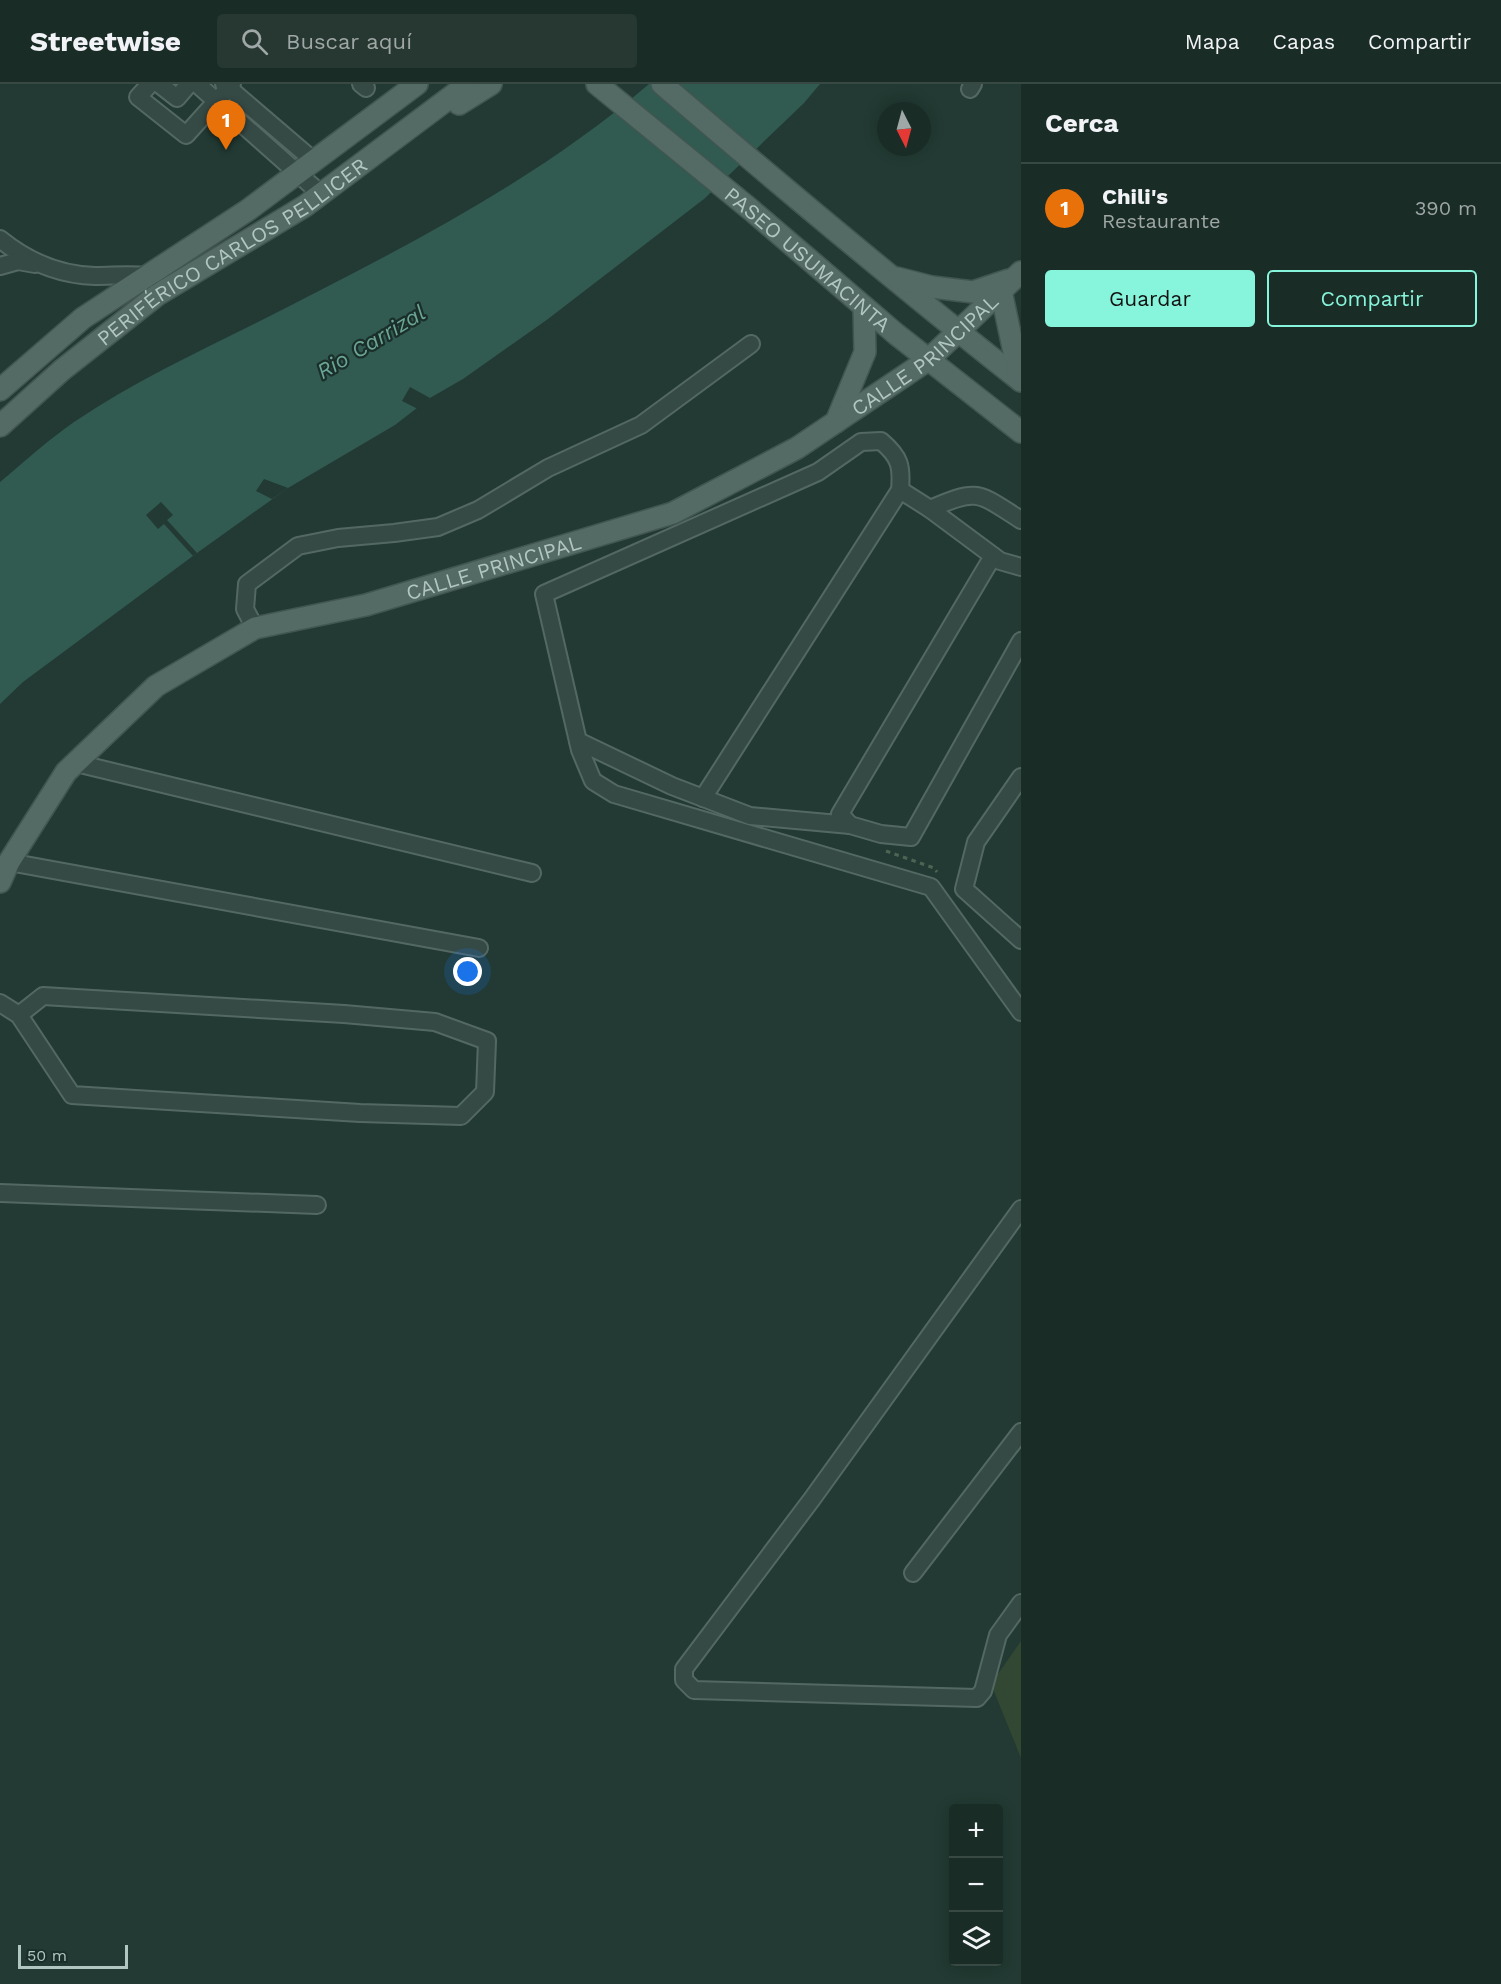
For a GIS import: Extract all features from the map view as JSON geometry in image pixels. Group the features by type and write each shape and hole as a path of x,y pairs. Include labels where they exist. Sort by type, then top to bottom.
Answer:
{"main road":[{"path":"0,390 83,318 248,210 417,84"},
{"name":"PERIFÉRICO CARLOS PELLICER","path":"0,426 62,370 157,294 278,224 468,84"},
{"path":"369,159 491,84"},
{"name":"PASEO USUMACINTA","path":"662,84 773,179 1021,381"},
{"name":"PASEO USUMACINTA","path":"601,86 928,360 1021,432"},
{"path":"891,276 932,287 973,292 1011,280 1021,381"},
{"name":"CALLE PRINCIPAL","path":"0,882 9,862 66,772 156,686 255,628 366,605 674,513 797,448 928,360 1011,280"},
{"path":"836,422 865,352 864,307"}],"street":[{"path":"150,84 138,97 186,135 217,102 228,85 306,166 321,194"},
{"path":"159,84 177,98 189,84"},
{"path":"197,84 217,102 306,166"},
{"path":"0,238 23,255 53,269"},
{"path":"0,266 27,261 53,269 94,276 127,274 147,276 157,294"},
{"path":"255,628 245,609 247,584 298,546 338,538 438,527 478,510 548,468 641,425 751,344"},
{"path":"703,798 900,490 901,470 895,453 881,441 861,442 818,472 544,594 578,741 593,781 614,794 931,887 1021,1012"},
{"path":"900,490 930,509 1000,561 1021,567"},
{"path":"930,509 957,497 983,496 1021,520"},
{"path":"850,825 840,814 993,556"},
{"path":"578,741 672,786 750,816 850,825 881,834 911,837 1021,640"},
{"path":"76,763 532,873"},
{"path":"1021,777 976,842 964,889 1021,940"},
{"path":"9,862 479,948"},
{"path":"0,1003 19,1015 72,1095 360,1113 461,1116 485,1092 487,1041 435,1022 344,1014 43,996 19,1015"},
{"path":"0,1193 317,1205"},
{"path":"1021,1209 812,1499 684,1669 684,1680 694,1690 977,1698 983,1691 998,1635 1021,1603"},
{"path":"913,1573 1021,1432"}],"shaded area":[{"path":"1021,1641 1021,1758 991,1684"}],"water":[{"name":"Rio Carrizal","path":"649,84 820,84 804,103 704,199 548,319 463,379 430,398 395,425 288,488 23,682 0,704 0,482 64,429 96,407 463,213 559,153"}],"pier":[{"path":"410,387 430,398 418,409 402,401"},
{"path":"264,479 288,488 272,499 256,491"},
{"path":"161,502 173,515 167,520 197,553 193,556 164,524 158,529 146,515"}],"place":[{"name":"Chili's","path":"226,150"}]}
